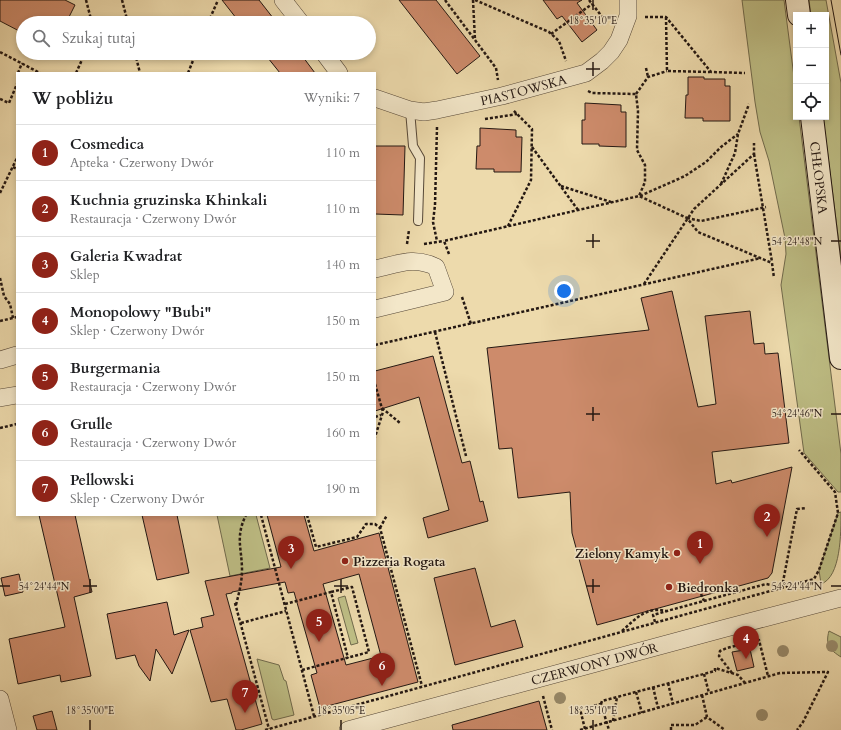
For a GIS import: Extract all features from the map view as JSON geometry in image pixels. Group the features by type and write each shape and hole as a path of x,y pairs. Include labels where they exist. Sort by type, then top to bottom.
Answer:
{"main road":[{"path":"797,0 799,12"},
{"name":"CHŁOPSKA","path":"812,120 841,358"}],"street":[{"path":"283,0 296,16"},
{"name":"PIASTOWSKA","path":"376,102 424,112 438,110 502,96 586,72 602,61 611,52 619,40 628,16 628,1"},
{"path":"329,60 338,72"},
{"path":"376,269 410,261 425,262 436,266 445,292 376,308"},
{"path":"0,360 16,355"},
{"path":"0,398 16,394"},
{"name":"CZERWONY DWÓR","path":"348,730 841,598"},
{"path":"0,699 8,730"}],"lane":[{"path":"410,110 412,146 420,158 418,221"}],"path":[{"path":"86,0 90,16"},
{"path":"122,0 126,16"},
{"path":"211,16 218,0"},
{"path":"475,41 474,0 501,10 551,34 559,42 569,67"},
{"path":"589,0 619,40"},
{"path":"594,0 594,7"},
{"path":"628,1 635,3 646,18 666,17"},
{"path":"551,34 592,4"},
{"path":"666,17 667,71"},
{"path":"666,17 711,72"},
{"path":"0,52 38,72"},
{"path":"76,72 82,60"},
{"path":"137,60 140,72"},
{"path":"188,72 193,60"},
{"path":"18,72 22,63"},
{"path":"646,68 648,78"},
{"path":"639,196 645,182 645,165 637,150 638,111 636,94 648,78 667,71 745,73"},
{"path":"0,99 9,103 16,86"},
{"path":"586,90 592,93 636,94"},
{"path":"720,186 735,153 738,134 749,104"},
{"path":"437,241 433,222 435,205 438,110"},
{"path":"449,256 444,241 639,196 685,176 706,162 721,147 738,134"},
{"path":"754,143 754,154 764,207 774,278"},
{"path":"532,147 578,210"},
{"path":"644,285 694,209 754,154"},
{"path":"0,193 16,160"},
{"path":"560,186 611,202"},
{"path":"639,196 687,218 701,221 764,207"},
{"path":"687,218 698,232 772,263"},
{"path":"376,345 762,258"},
{"path":"0,278 4,296 10,304 13,318"},
{"path":"461,294 471,324"},
{"path":"0,321 16,317"},
{"path":"435,332 466,456"},
{"path":"376,387 382,407 382,415 376,434"},
{"path":"382,407 400,423"},
{"path":"376,417 382,415"},
{"path":"0,428 16,424"},
{"path":"265,730 814,579 819,570 838,513 835,492 799,450"},
{"path":"782,588 797,509 806,508"},
{"path":"380,528 387,515"},
{"path":"246,516 240,531 239,540 242,570 241,583 235,605 269,729"},
{"path":"261,516 314,716"},
{"path":"307,516 316,547 357,537 366,524 375,524 380,528 422,686"},
{"path":"655,622 653,615 766,584 782,588"},
{"path":"284,604 352,586 369,652 302,670"},
{"path":"331,592 348,658"},
{"path":"702,594 704,601"},
{"path":"621,632 639,615 659,610 666,611"},
{"path":"240,624 286,611"},
{"path":"732,673 719,656 720,651 759,640 768,676"},
{"path":"585,729 580,709 601,704 602,701 715,671 715,668 738,675 745,683"},
{"path":"580,730 780,672 828,672 803,722 797,730"},
{"path":"704,674 709,693"},
{"path":"668,683 673,704"},
{"path":"653,687 658,708"},
{"path":"636,692 642,713"},
{"path":"702,695 707,717 726,730"},
{"path":"614,721 617,697"},
{"path":"601,704 609,730"},
{"path":"671,730 671,725 695,725 707,717"}],"green space":[{"path":"742,0 784,0 793,69 793,120 799,120 841,454 841,492 838,492 804,453 781,285 786,254 785,238 769,161 760,132"},
{"path":"809,0 826,0 828,12 811,12"},
{"path":"829,17 841,83 841,259 823,120 829,120"},
{"path":"841,512 840,542 836,564 833,573 828,580 821,584 819,570 838,513"},
{"path":"217,516 256,516 270,568 230,576"},
{"path":"345,596 358,643 351,645 338,598"},
{"path":"829,631 841,637 841,657 829,647"},
{"path":"257,659 279,665 284,680 286,681 294,715 274,720 272,719"}],"building":[{"path":"0,0 65,0 75,5 70,16 16,16 16,29 0,21"},
{"path":"222,0 259,0 272,16 235,16"},
{"path":"399,0 436,0 480,56 457,74"},
{"path":"543,0 582,0 577,3 597,30 582,42 562,16 557,19"},
{"path":"270,60 305,60 314,72 279,72"},
{"path":"688,77 725,79 725,86 730,86 730,121 703,121 703,118 685,118 686,95 688,95"},
{"path":"585,103 621,105 621,112 626,112 626,147 582,144 582,120 585,120"},
{"path":"480,128 516,130 516,137 522,137 521,172 494,172 494,169 476,169 477,146 480,146"},
{"path":"376,146 405,146 403,215 376,214"},
{"path":"672,291 698,407 716,404 705,316 750,311 754,344 764,343 765,354 778,353 789,443 712,452 716,484 731,480 732,483 792,467 772,573 768,578 597,625 572,533 570,492 518,498 512,448 499,449 487,348 649,330 641,298"},
{"path":"433,356 462,463 470,461 480,502 483,501 488,521 428,538 423,518 449,510 419,397 376,411 376,371"},
{"path":"39,516 75,516 92,592 74,597 91,676 61,682 60,675 18,684 9,639 65,627"},
{"path":"142,516 177,516 189,573 157,580"},
{"path":"267,516 304,516 314,551 379,533 418,682 320,708 311,675 317,673 294,592 288,593 285,582 232,592 226,594 262,724 236,730 227,699 211,702 190,630 203,627 201,618 214,615 205,581 281,567","holes":["359,574 381,656 346,665 323,584"]},
{"path":"475,568 491,627 515,620 523,647 455,665 434,578"},
{"path":"19,574 23,592 5,596 1,578"},
{"path":"167,602 174,635 189,630 172,674 156,649 150,681 139,666 135,655 116,659 107,614"},
{"path":"750,649 754,667 737,671 732,652"},
{"path":"539,701 547,730 453,730 452,725"},
{"path":"52,711 57,730 37,730 33,716"}],"tram line":[{"path":"831,0 841,55"}],"place":[{"name":"Kuchnia gruzinska Khinkali","path":"767,537"},
{"name":"Zielony Kamyk","path":"677,553"},
{"name":"Pizzeria Rogata","path":"345,561"},
{"name":"Cosmedica","path":"700,564"},
{"name":"Galeria Kwadrat","path":"291,569"},
{"name":"Biedronka","path":"669,587"},
{"name":"Burgermania","path":"319,642"},
{"name":"Monopolowy \"Bubi\"","path":"746,659"},
{"name":"Grulle","path":"382,686"},
{"name":"Pellowski","path":"245,713"}]}
